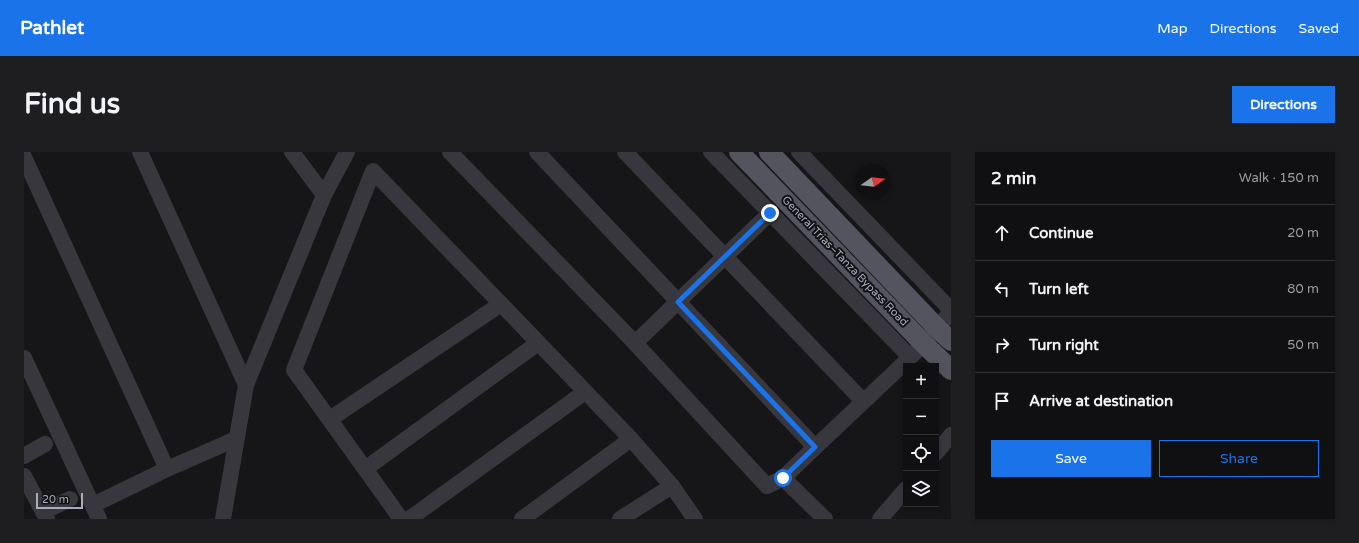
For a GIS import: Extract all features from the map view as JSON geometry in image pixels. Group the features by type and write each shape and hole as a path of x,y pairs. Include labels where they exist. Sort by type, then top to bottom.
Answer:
{"main road":[{"name":"General Trias–Tanza Bypass Road","path":"739,152 924,344 951,370"},
{"name":"General Trias–Tanza Bypass Road","path":"769,152 944,335"}],"street":[{"path":"140,152 246,385"},
{"path":"292,152 324,195"},
{"path":"223,519 246,385 324,195 347,152"},
{"path":"450,152 635,343 767,486 783,478 924,344 944,335 951,310 799,152"},
{"path":"537,152 815,447"},
{"path":"625,152 863,401"},
{"path":"711,152 910,357"},
{"path":"24,158 167,469"},
{"path":"401,519 294,370 373,171 631,439 672,486 695,519"},
{"path":"635,343 770,213"},
{"path":"330,419 501,304"},
{"path":"365,469 538,343"},
{"path":"24,358 96,512 167,469 236,439"},
{"path":"409,519 585,392"},
{"path":"939,449 951,435"},
{"path":"522,519 631,439"},
{"path":"24,456 45,444"},
{"path":"24,476 45,516 70,499"},
{"path":"783,478 825,519"},
{"path":"620,519 672,486"},
{"path":"880,519 903,492"}],"route":[{"path":"770,213 678,302 815,447 783,478"}]}
